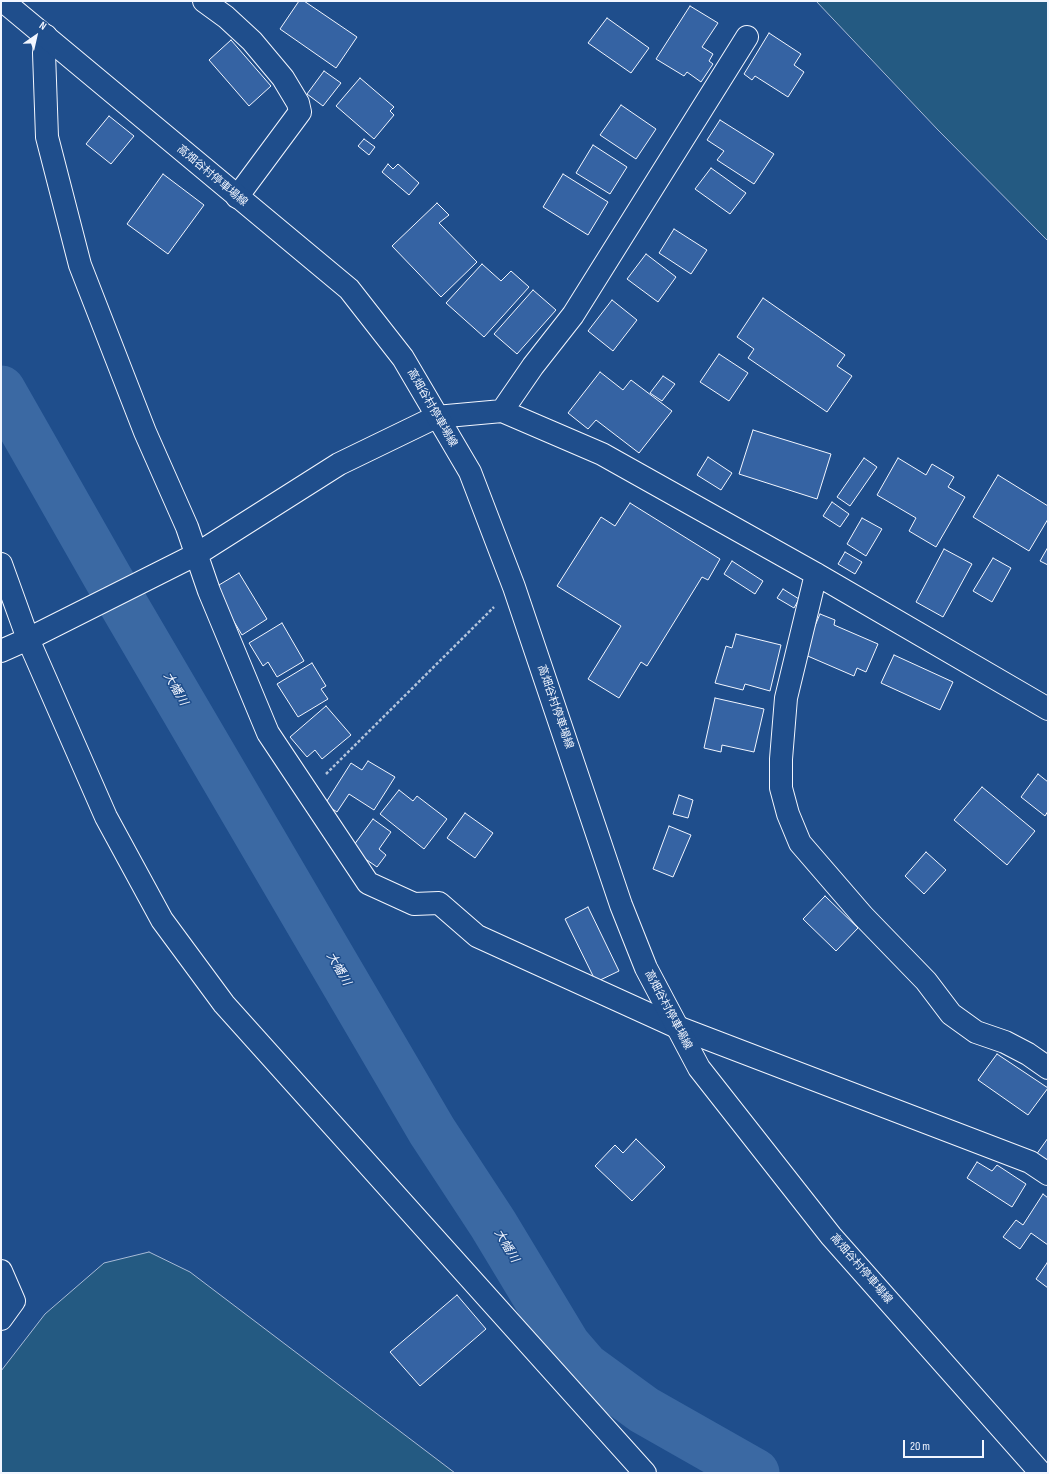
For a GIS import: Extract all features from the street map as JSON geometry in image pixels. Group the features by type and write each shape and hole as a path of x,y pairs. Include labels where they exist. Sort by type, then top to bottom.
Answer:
{"street":[{"name":"高畑谷村停車場線","path":"3,1 237,197 350,289 403,358 470,472 514,587 621,905 646,968 699,1068 831,1236 1041,1473"},
{"path":"204,1 226,17 252,40 283,78 298,103 300,112 237,197"},
{"path":"46,36 44,53 47,137 80,265 145,432 189,558 209,590 268,733 368,883 414,904 439,903 477,936 677,1028 1030,1162 1048,1174"},
{"path":"502,411 533,366 573,315 747,37"},
{"path":"1,651 28,639 189,558 339,464 436,416 502,411 602,454 816,574 1048,710"},
{"path":"1,564 28,639 106,817 162,920 224,1004 646,1473"},
{"path":"816,574 786,698 781,759 780,788 788,814 800,843 863,916 926,981 951,1014 976,1032 1005,1042 1028,1054 1048,1068"},
{"path":"1,1271 14,1301 1,1319"}],"path":[{"path":"308,792 514,587"}],"shaded area":[{"path":"816,1 1048,1 1048,241 938,130"},
{"path":"149,1252 190,1272 455,1473 1,1473 1,1371 45,1314 104,1263"}],"building":[{"path":"299,1 304,1 357,37 336,68 280,29"},
{"path":"690,6 718,23 702,47 713,54 709,61 713,64 701,82 687,72 684,76 656,59"},
{"path":"607,18 649,48 631,73 588,43"},
{"path":"769,33 801,54 794,65 804,72 788,97 755,76 752,80 744,74"},
{"path":"231,40 271,86 249,106 209,60"},
{"path":"324,71 341,83 323,106 307,94"},
{"path":"360,78 394,107 390,111 394,115 374,139 336,106"},
{"path":"621,105 656,129 636,159 600,135"},
{"path":"109,116 134,136 111,164 86,144"},
{"path":"720,120 774,154 754,184 717,160 724,151 707,140"},
{"path":"364,139 375,147 369,155 358,146"},
{"path":"593,145 627,167 610,194 576,173"},
{"path":"388,164 393,169 398,164 419,183 409,195 382,172"},
{"path":"711,168 746,193 730,214 695,189"},
{"path":"163,174 204,205 168,254 127,224"},
{"path":"563,174 608,202 588,235 543,207"},
{"path":"437,203 449,215 439,223 477,262 441,297 392,246"},
{"path":"674,229 707,250 691,274 659,253"},
{"path":"646,254 676,277 658,302 627,279"},
{"path":"482,264 501,281 511,271 529,287 484,337 446,303"},
{"path":"533,290 556,310 517,354 494,334"},
{"path":"763,298 845,355 837,366 852,376 827,412 748,358 754,349 737,337"},
{"path":"612,300 637,320 613,351 588,331"},
{"path":"719,354 748,373 729,401 700,382"},
{"path":"600,372 623,390 631,380 672,411 639,453 596,420 588,429 568,413"},
{"path":"663,376 675,384 662,401 650,393"},
{"path":"753,430 831,454 817,499 739,474"},
{"path":"708,457 732,473 721,490 697,475"},
{"path":"864,458 877,467 850,506 837,497"},
{"path":"898,458 926,475 932,464 954,477 948,487 965,497 936,547 909,531 916,518 877,495"},
{"path":"998,475 1048,506 1048,519 1029,551 973,517"},
{"path":"832,502 849,514 840,527 823,516"},
{"path":"630,503 720,559 708,580 702,577 647,666 641,662 619,698 588,679 621,626 557,586 601,517 615,526"},
{"path":"862,518 882,529 866,556 847,544"},
{"path":"1048,547 1048,565 1040,561"},
{"path":"944,549 972,564 943,617 916,602"},
{"path":"845,552 862,562 855,574 838,564"},
{"path":"993,558 1011,568 992,602 973,591"},
{"path":"732,561 763,581 755,594 724,574"},
{"path":"239,573 267,619 242,635 214,588"},
{"path":"783,589 799,599 794,608 777,598"},
{"path":"820,614 835,620 834,625 878,644 866,672 857,668 854,676 803,654"},
{"path":"282,623 304,661 277,677 268,662 263,666 249,643"},
{"path":"736,634 781,645 770,691 745,684 743,690 715,683 726,646 732,648"},
{"path":"894,655 953,682 940,710 881,683"},
{"path":"312,663 326,686 321,689 328,699 298,717 277,684"},
{"path":"715,698 764,709 754,752 722,745 721,752 704,748"},
{"path":"326,706 351,735 322,759 315,750 307,757 290,737"},
{"path":"368,761 395,777 374,810 349,794 337,812 325,804 351,763 362,770"},
{"path":"1038,774 1048,782 1048,811 1045,816 1021,797"},
{"path":"982,787 1035,831 1007,865 954,820"},
{"path":"399,790 413,801 417,796 447,819 424,849 380,814"},
{"path":"679,795 693,800 688,818 673,814"},
{"path":"465,813 493,833 475,858 447,838"},
{"path":"373,819 391,832 379,849 386,855 377,867 351,849"},
{"path":"669,826 691,835 673,877 653,869"},
{"path":"926,852 946,870 924,894 905,876"},
{"path":"825,896 858,928 836,951 803,919"},
{"path":"588,907 619,971 596,982 565,919"},
{"path":"997,1054 1048,1088 1028,1115 978,1080"},
{"path":"1048,1138 1048,1164 1036,1155"},
{"path":"636,1139 665,1167 632,1201 595,1166 615,1145 623,1153"},
{"path":"977,1162 992,1171 997,1165 1026,1184 1012,1207 967,1178"},
{"path":"1043,1194 1048,1198 1048,1245 1031,1233 1020,1249 1003,1237 1016,1220 1023,1225"},
{"path":"1047,1263 1048,1264 1048,1288 1036,1279"},
{"path":"457,1295 486,1329 420,1386 390,1352"}],"waterway":[{"name":"大幡川","path":"1,390 108,578 432,1131 493,1224 566,1345 585,1367 644,1410 755,1473"}]}
